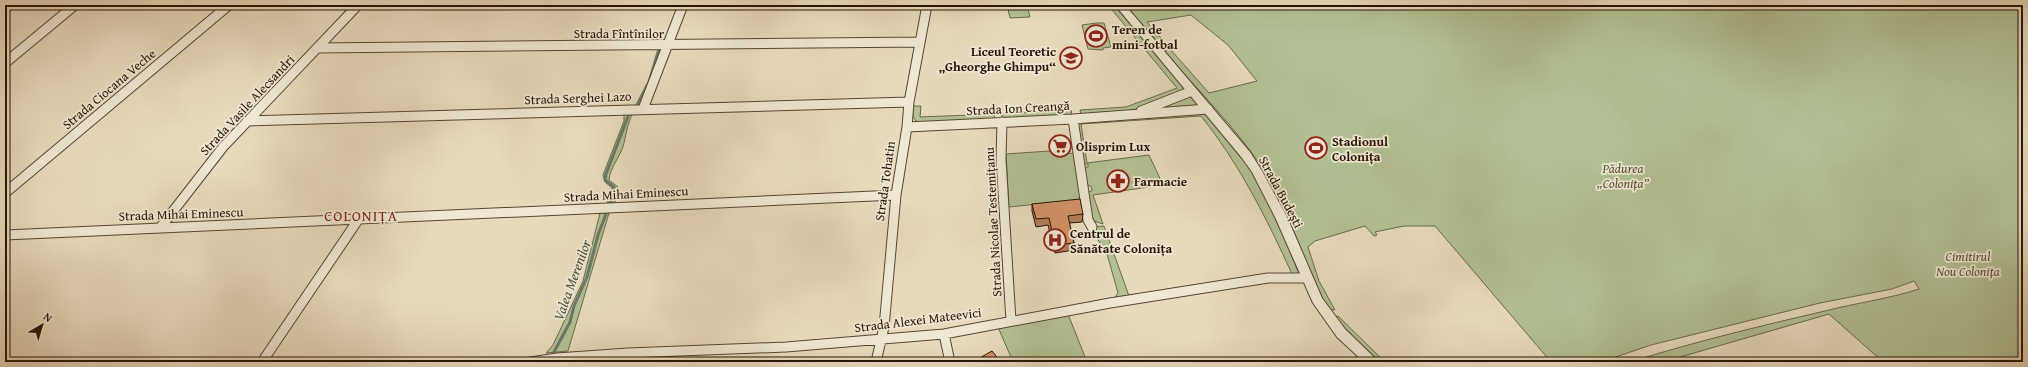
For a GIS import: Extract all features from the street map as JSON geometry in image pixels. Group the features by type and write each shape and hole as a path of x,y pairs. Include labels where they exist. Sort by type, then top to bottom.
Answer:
{"street":[{"path":"5,63 75,5"},
{"name":"Strada Ciocana Veche","path":"5,193 229,5"},
{"name":"Strada Vasile Alecsandri","path":"160,228 223,147 358,5"},
{"path":"643,109 683,5"},
{"name":"Strada Tohatin","path":"876,362 884,327 896,195 927,5"},
{"name":"Strada Budești","path":"1120,5 1208,109 1257,172 1281,217 1306,278 1328,317 1341,333 1373,362"},
{"name":"Strada Fîntînilor","path":"318,48 920,42"},
{"name":"Strada Ion Creangă","path":"1131,114 1192,91"},
{"name":"Strada Serghei Lazo","path":"247,121 910,102"},
{"name":"Strada Ion Creangă","path":"907,127 1073,119 1208,109"},
{"path":"1073,119 1088,220 1092,227"},
{"name":"Strada Nicolae Testemițanu","path":"1002,122 1001,158 1011,322"},
{"name":"Strada Mihai Eminescu","path":"5,235 896,195"},
{"path":"262,362 358,220"},
{"name":"Strada Alexei Mateevici","path":"530,362 557,358 628,358 881,340 944,334 1110,303 1268,278 1306,278"},
{"path":"944,334 950,362"}],"green space":[{"path":"1007,5 1027,5 1030,17 1010,18"},
{"path":"1108,5 1114,5 1184,87 1182,92 1128,112 1081,115 1080,110 1126,107 1177,88"},
{"name":"Pădurea „Colonița”","path":"1125,5 2023,5 2023,362 1883,362 1829,314 1663,362 1630,362 1776,322 1896,296 1919,289 1914,281 1892,289 1820,303 1651,345 1601,362 1551,362 1435,226 1404,226 1375,232 1377,235 1374,236 1365,226 1315,241 1308,247 1319,281 1335,310 1328,309 1314,280 1283,206 1265,173 1239,136 1164,51 1170,49 1209,93 1257,81 1228,45 1191,15 1147,22 1167,45 1160,47"},
{"name":"Teren de mini-fotbal","path":"1104,23 1111,47 1103,48 1103,50 1088,49 1082,25"},
{"path":"1190,96 1198,104 1196,106 1160,109 1160,106"},
{"path":"913,106 921,106 920,117 995,114 994,120 923,123 916,121 913,117"},
{"path":"1071,110 1072,116 1003,118 1001,114"},
{"path":"633,113 623,147 613,167 609,180 618,187 615,203 607,203 612,193 612,188 605,182 603,175 624,121 624,115"},
{"path":"1207,113 1256,177 1271,206 1299,274 1292,274 1273,233 1240,172 1215,134 1201,116 1081,124 1087,163 1149,155 1163,185 1093,195 1103,224 1091,220 1088,192 1092,191 1091,186 1085,185 1083,167 1088,167 1088,164 1083,164 1077,127 1079,123"},
{"path":"1064,150 1065,154 1074,153 1081,196 1078,200 1009,207 1006,154"},
{"path":"600,213 609,213 568,351 546,353 553,345 583,281"},
{"path":"1104,226 1129,296 1115,297 1118,293 1107,254 1090,227"},
{"path":"1068,314 1087,362 1013,362 998,327"},
{"path":"1338,316 1386,362 1379,362 1334,317"}],"building":[{"path":"1080,199 1083,214 1068,216 1074,243 1055,245 1049,218 1036,219 1032,204"},
{"path":"992,351 1000,361 1002,360 1004,362 980,362 978,359"}],"waterway":[{"name":"Valea Merenilor","path":"637,105 649,82 659,49"},
{"name":"Valea Merenilor","path":"610,203 615,195 614,187 605,180 606,174 629,114"},
{"name":"Valea Merenilor","path":"554,352 570,322 574,306 587,277 598,235 606,214"}],"place":[{"name":"Teren de mini-fotbal","path":"1096,36"},
{"name":"Liceul Teoretic „Gheorghe Ghimpu“","path":"1071,58"},
{"name":"Olisprim Lux","path":"1060,146"},
{"name":"Stadionul Colonița","path":"1316,148"},
{"name":"Farmacie","path":"1118,181"},
{"name":"Centrul de Sănătate Colonița","path":"1055,240"}],"district":[{"name":"COLONIȚA","path":"361,215"}],"park label":[{"name":"Cimitirul Nou Colonița","path":"1968,264"}]}
